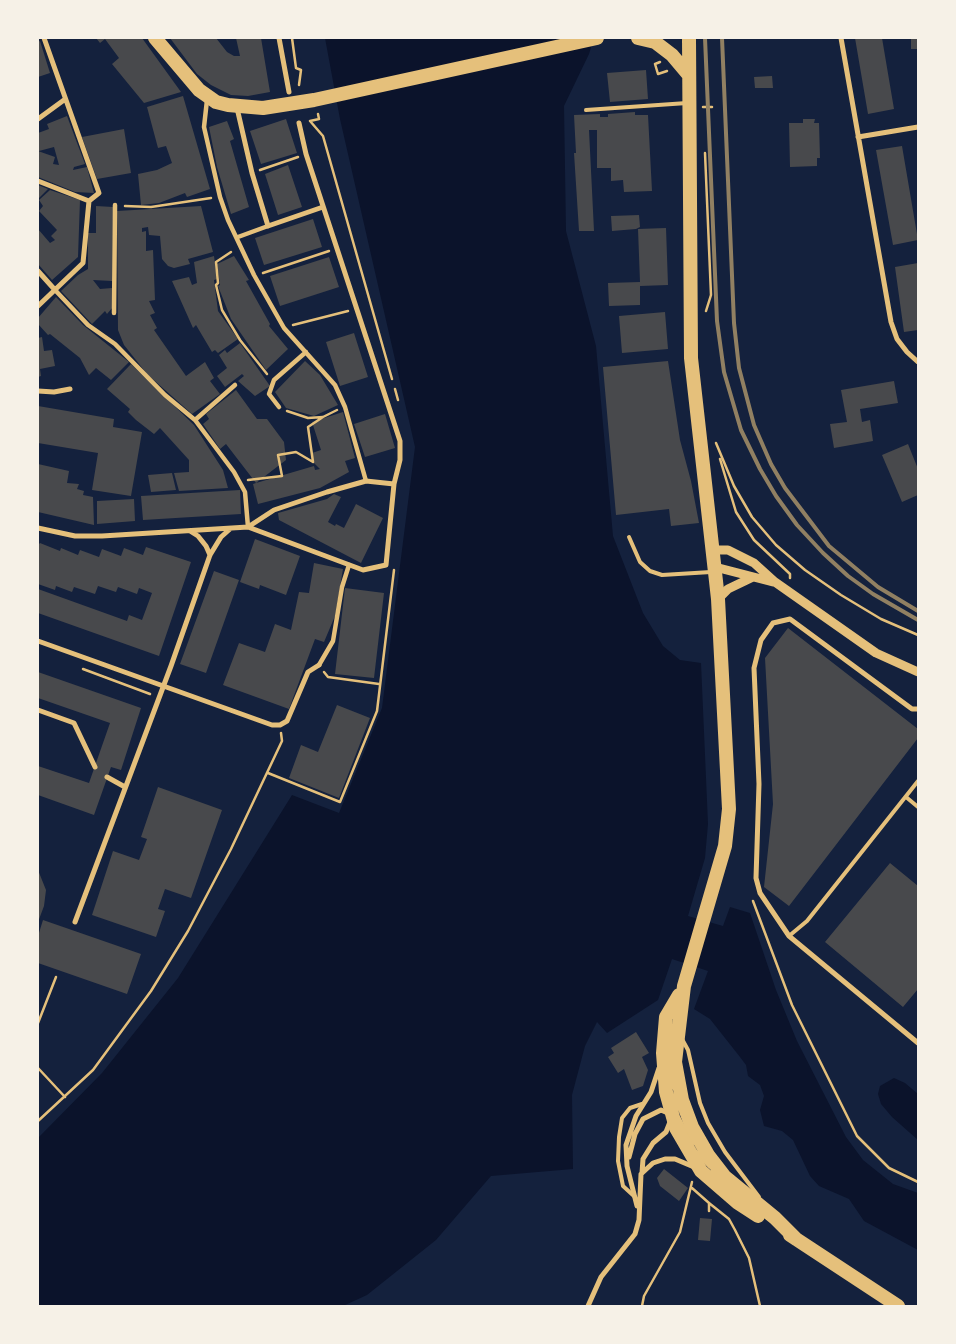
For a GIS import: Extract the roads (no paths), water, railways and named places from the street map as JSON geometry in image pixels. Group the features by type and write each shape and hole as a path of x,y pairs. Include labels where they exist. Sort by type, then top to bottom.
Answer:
{"highway":[{"path":"155,38 192,84 216,102 237,107 263,108 597,38"},
{"path":"638,38 655,42 672,55 688,74"},
{"path":"681,38 688,74"},
{"path":"689,38 691,358 697,422 716,569 729,809 725,846 684,986 677,1031 676,1070 682,1100 692,1127 708,1155 725,1177 796,1238"},
{"path":"684,986 666,1018 663,1054 666,1092 676,1128 698,1169 738,1203 796,1238 898,1306"}],"street":[{"path":"38,306 83,263 89,201 99,193 64,100 44,38"},
{"path":"280,38 298,100"},
{"path":"841,38 891,322 897,339 918,362"},
{"path":"207,96 204,127 220,197 228,220 238,237 254,275 284,328 335,385 345,406 366,481"},
{"path":"38,119 64,100"},
{"path":"237,107 239,123 252,173 268,226"},
{"path":"248,527 363,570 386,565 394,484 400,460 400,441 306,154 299,123"},
{"path":"858,137 918,127"},
{"path":"38,181 89,201"},
{"path":"114,313 115,205"},
{"path":"238,237 323,207"},
{"path":"38,271 88,325 115,344 165,395 195,420 245,492 248,527"},
{"path":"279,407 269,394 274,380 306,351"},
{"path":"195,420 235,385"},
{"path":"38,390 54,392 70,389"},
{"path":"38,528 76,536 248,527 274,510 366,481 394,484"},
{"path":"75,922 171,666 210,555 221,537 230,529"},
{"path":"190,531 198,536 210,555"},
{"path":"714,550 728,550 754,562 775,582 876,653 918,672"},
{"path":"38,641 263,722 280,725 287,721 308,672 319,665 333,642 342,587 348,565"},
{"path":"716,569 775,582"},
{"path":"718,599 728,589 753,577"},
{"path":"918,709 912,709 790,619 773,623 761,640 754,668 760,784 756,878 760,893 789,936 918,1044"},
{"path":"38,710 74,723 95,767"},
{"path":"107,777 125,787"},
{"path":"639,1220 636,1198 627,1166 626,1145 629,1133 642,1104 651,1092 663,1054"},
{"path":"588,1306 601,1277 634,1234 639,1220 643,1159 653,1143 666,1132 675,1101 676,1070"},
{"path":"627,1166 632,1140 643,1119 661,1110 679,1119 705,1162 725,1177"},
{"path":"642,1174 653,1163 665,1159 675,1159 698,1169"}],"lane":[{"path":"586,110 689,103"},
{"path":"629,537 640,562 650,571 662,574 716,569"},
{"path":"789,936 807,921 918,782"},
{"path":"906,797 918,806"},
{"path":"677,1031 688,1050 700,1103 708,1124 725,1152 775,1218"},
{"path":"636,1198 623,1186 618,1161 619,1136 622,1118 630,1108 642,1104"}],"water":[{"path":"325,38 594,38 589,54 564,106 566,231 596,346 613,536 643,613 663,646 680,660 701,663 708,824 705,858 688,916 723,926 730,907 750,913 776,990 797,1041 846,1137 863,1160 893,1184 918,1193 918,1250 864,1221 849,1199 819,1186 810,1176 793,1140 782,1131 764,1126 760,1110 764,1096 760,1085 748,1076 746,1065 710,1019 694,1009 708,971 672,959 658,1000 607,1033 597,1022 585,1046 572,1095 573,1169 491,1176 436,1240 367,1295 343,1306 38,1306 38,1138 102,1073 178,978 292,795 339,813 382,708 415,447 340,119"},
{"path":"894,1078 905,1083 918,1094 918,1140 892,1117 881,1104 878,1094 880,1086"}],"railway":[{"path":"705,38 717,321 724,372 741,430 776,496 797,525 823,553 848,576 873,594 918,620"},
{"path":"722,38 734,323 739,368 754,425 771,464 785,488 829,546 878,587 918,611"}]}
